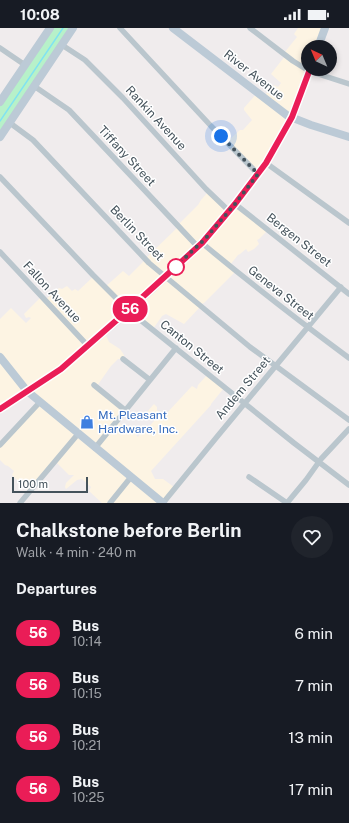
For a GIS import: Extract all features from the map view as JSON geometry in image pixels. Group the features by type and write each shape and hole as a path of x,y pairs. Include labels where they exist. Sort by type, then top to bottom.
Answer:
{"street":[{"path":"0,102 50,28"},
{"path":"0,137 73,28"},
{"path":"120,28 258,174"},
{"name":"River Avenue","path":"172,28 288,116 349,137"},
{"path":"250,28 293,61 301,65"},
{"path":"321,40 325,28"},
{"name":"Rankin Avenue","path":"62,45 85,60 123,98 206,189 229,211"},
{"path":"0,48 25,65"},
{"path":"0,409 61,369 200,245 235,204 266,163 292,117 308,76"},
{"path":"327,76 349,84"},
{"name":"Tiffany Street","path":"34,86 69,110 200,245"},
{"name":"Berlin Street","path":"10,123 33,140 149,263 275,366 349,420"},
{"path":"266,163 349,223"},
{"name":"Canton Street","path":"0,177 92,275 128,310 294,443 349,485"},
{"name":"Bergen Street","path":"235,204 349,294"},
{"name":"Geneva Street","path":"200,245 349,358"},
{"name":"Fallon Avenue","path":"0,252 88,346"},
{"name":"Andem Street","path":"163,503 340,287"},
{"path":"95,448 176,348"},
{"path":"0,357 27,391 163,503"},
{"path":"124,359 150,380"},
{"path":"94,385 126,411"},
{"path":"0,445 40,402"},
{"path":"249,477 287,503 319,462 349,429"},
{"path":"20,503 78,434"},
{"path":"110,503 131,477"}],"shaded area":[{"path":"298,28 327,28 323,40 301,40 301,76 308,76 259,174 227,142 240,130 243,130 252,120 244,108 257,93 264,96 274,85 278,87 281,83 271,74 285,56 284,53 297,37 294,34"},
{"path":"208,192 229,211 236,205 268,230 257,240 259,244 254,249 248,252 246,249 238,255 230,265 236,271 204,303 199,305 200,307 184,324 166,314 162,316 153,329 129,311 105,333 109,342 120,349 124,355 124,359 118,359 111,366 97,386 125,410 118,422 129,432 135,428 138,431 136,435 138,437 143,430 147,429 154,421 155,415 149,415 147,412 154,404 157,407 157,410 165,415 192,386 197,389 198,385 208,374 224,388 211,405 151,471 155,479 163,479 174,487 164,503 102,503 89,491 91,487 82,479 77,480 66,489 66,483 74,475 69,475 55,461 28,491 12,475 14,471 0,460 0,445 37,404 28,392 0,410 0,319 11,308 26,323 31,318 26,318 24,314 41,297 45,300 59,288 62,289 67,286 72,291 75,289 78,291 94,276 105,287 123,271 129,276 179,226 178,225 198,205"}],"green space":[{"path":"50,28 72,28 0,134 0,102"}],"waterway":[{"path":"0,121 63,28"}],"bus line":[{"name":"56","path":"0,409 61,369 202,243 247,189 266,163 292,117 307,76"}],"place":[{"name":"Mt. Pleasant Hardware, Inc.","path":"87,422"}],"route":[{"path":"176,267 173,269 198,247 235,204 258,174 221,136"}]}
